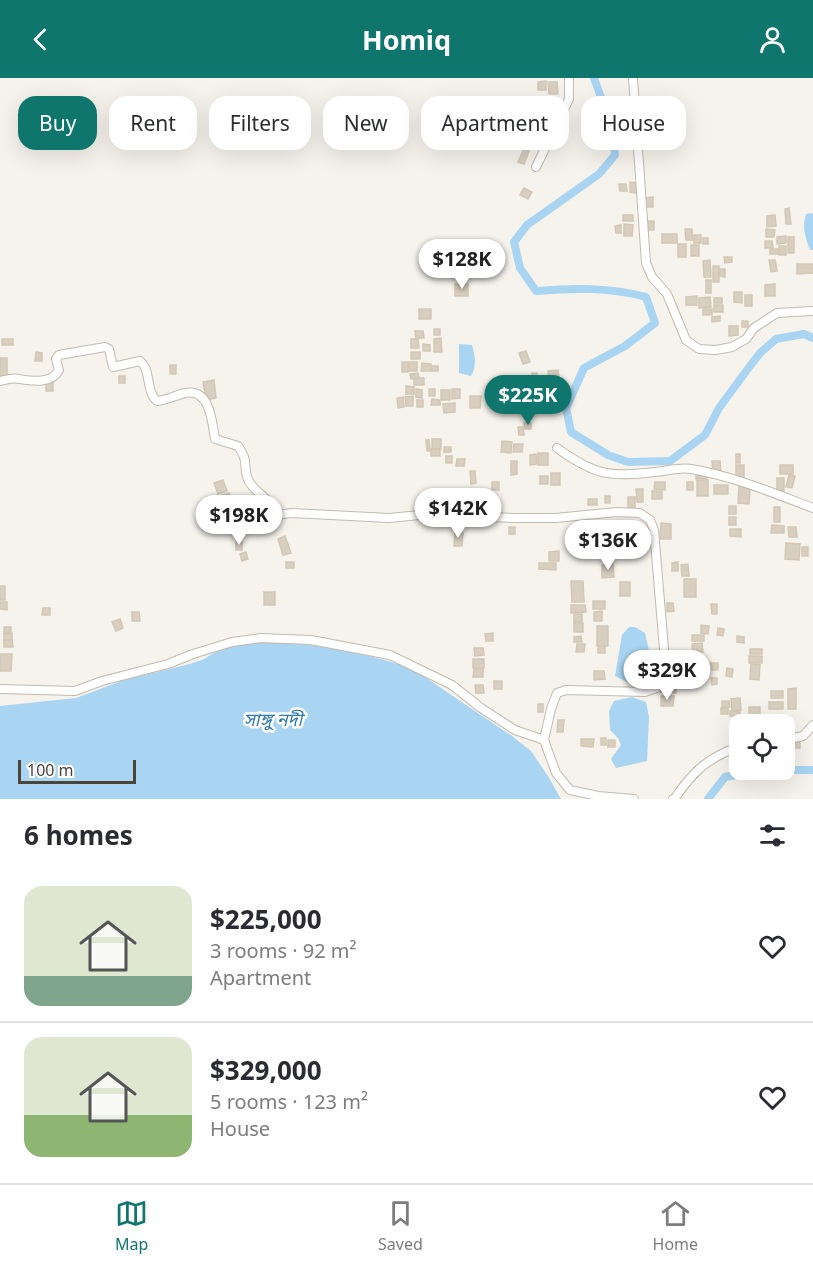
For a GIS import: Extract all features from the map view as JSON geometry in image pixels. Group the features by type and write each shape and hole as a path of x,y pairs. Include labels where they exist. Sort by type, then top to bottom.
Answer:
{"street":[{"path":"536,167 569,99 569,78"},
{"path":"633,78 646,263 652,277 667,294 686,340 699,349 716,350 732,347 746,339 754,328 777,313 813,310"},
{"path":"0,381 17,378 36,381 48,379 56,375 59,369 56,358 59,355 105,347 109,349 113,367 140,361 145,365 153,397 157,401 186,393 196,392 202,395 211,417 215,439 238,446 246,459 247,478 258,493 266,499 266,507 270,513 277,515 292,513 389,518 420,515 514,519 617,512 640,513 650,520 654,530 665,661 663,680 657,688 645,692 566,690 557,693 544,740 556,773 570,790 598,796 634,799"},
{"path":"557,448 577,463 604,474 617,475 689,468 718,474 813,508"},
{"path":"0,688 75,691 102,681 168,664 232,642 261,638 311,640 390,655 452,685 481,708 515,730 544,740"},
{"path":"795,738 803,736 813,726"},
{"path":"673,799 689,777 718,754 729,750"}],"water":[{"path":"813,213 813,250 810,250 805,236 804,223 806,214"},
{"path":"459,344 472,345 475,361 471,376 459,373"},
{"path":"629,627 635,627 645,633 650,655 642,681 629,683 615,676 622,635"},
{"name":"সাঙ্গু নদী","path":"261,640 340,650 381,659 416,671 531,751 561,799 0,799 0,706 76,698 124,680 202,660 224,647"},
{"path":"632,697 646,702 649,717 647,761 616,768 611,759 621,745 610,730 609,711 614,701"}],"building":[{"path":"546,81 546,90 538,90 538,82"},
{"path":"548,82 557,82 558,94 549,94"},
{"path":"524,150 529,151 524,164 518,162"},
{"path":"630,182 637,183 636,193 630,192"},
{"path":"619,184 626,184 627,191 620,191"},
{"path":"524,188 532,192 528,199 520,195"},
{"path":"653,197 653,207 645,207 645,198"},
{"path":"789,208 791,224 786,224 785,209"},
{"path":"623,215 633,215 633,221 623,221"},
{"path":"775,215 776,226 767,227 767,216"},
{"path":"648,221 654,221 654,230 648,230"},
{"path":"624,224 633,225 632,236 624,236"},
{"path":"621,225 621,233 616,233 615,226"},
{"path":"685,229 692,229 693,240 686,240"},
{"path":"766,229 775,230 774,237 766,237"},
{"path":"662,234 677,234 677,243 662,243"},
{"path":"694,235 701,235 701,243 694,243"},
{"path":"786,236 786,243 777,244 777,237"},
{"path":"788,237 794,237 794,253 788,253"},
{"path":"703,238 708,238 708,244 703,244"},
{"path":"765,241 772,241 773,248 765,248"},
{"path":"678,244 686,244 686,257 678,257"},
{"path":"483,245 490,245 490,255 483,255"},
{"path":"691,245 699,245 699,256 691,256"},
{"path":"779,246 786,246 786,255 779,255"},
{"path":"770,249 778,249 778,254 770,254"},
{"path":"724,257 732,257 732,262 725,263"},
{"path":"710,260 711,277 704,277 703,261"},
{"path":"769,260 775,260 777,271 771,272"},
{"path":"797,264 813,264 813,273 797,274"},
{"path":"713,266 719,266 719,282 713,282"},
{"path":"720,269 725,269 725,277 720,276"},
{"path":"706,280 711,280 711,293 706,293"},
{"path":"455,284 468,284 468,296 455,296"},
{"path":"775,284 775,296 765,296 765,285"},
{"path":"734,292 742,292 742,303 734,302"},
{"path":"745,295 752,295 752,306 745,306"},
{"path":"697,296 697,305 686,305 686,297"},
{"path":"710,297 711,307 699,308 699,298"},
{"path":"714,298 722,298 722,303 714,303"},
{"path":"714,305 723,305 723,312 714,312"},
{"path":"419,309 431,309 431,319 419,319"},
{"path":"703,309 712,309 712,315 703,315"},
{"path":"720,316 720,321 712,322 712,317"},
{"path":"742,321 748,321 748,327 742,327"},
{"path":"729,326 738,326 738,335 729,336"},
{"path":"434,329 440,329 440,335 434,335"},
{"path":"415,331 423,331 424,338 416,338"},
{"path":"441,338 442,352 434,352 434,339"},
{"path":"2,339 13,339 13,345 2,345"},
{"path":"411,339 418,339 419,348 411,348"},
{"path":"423,344 430,345 430,351 423,351"},
{"path":"526,351 530,362 523,364 519,353"},
{"path":"36,352 42,353 42,361 35,361"},
{"path":"411,352 420,352 420,359 411,359"},
{"path":"0,358 7,358 7,379 0,379"},
{"path":"402,362 408,362 408,372 402,372"},
{"path":"409,362 417,362 417,371 409,371"},
{"path":"422,363 431,364 431,371 421,371"},
{"path":"170,365 176,365 176,374 170,374"},
{"path":"432,366 438,366 438,371 432,371"},
{"path":"558,370 560,385 550,386 548,371"},
{"path":"418,373 419,378 411,379 410,374"},
{"path":"532,373 537,373 537,380 532,380"},
{"path":"119,376 125,376 125,383 119,383"},
{"path":"414,378 424,378 424,385 414,385"},
{"path":"214,380 216,398 206,400 203,382"},
{"path":"46,382 53,382 53,391 46,391"},
{"path":"406,386 414,387 414,394 406,394"},
{"path":"511,386 523,386 523,398 511,398"},
{"path":"523,386 530,386 531,392 523,393"},
{"path":"416,389 422,390 422,398 416,397"},
{"path":"429,389 435,389 435,396 429,396"},
{"path":"452,389 460,389 460,398 452,399"},
{"path":"441,390 450,390 450,400 441,400"},
{"path":"413,396 413,406 406,406 405,397"},
{"path":"470,396 481,396 480,408 470,408"},
{"path":"403,397 404,407 398,408 397,398"},
{"path":"538,397 553,397 553,408 538,409"},
{"path":"432,399 440,400 440,405 431,405"},
{"path":"417,400 423,400 423,407 417,407"},
{"path":"528,401 536,401 537,410 529,410"},
{"path":"455,403 455,412 444,413 443,404"},
{"path":"524,423 531,423 531,429 525,429"},
{"path":"518,427 523,427 524,435 519,435"},
{"path":"432,439 441,439 441,449 432,449"},
{"path":"426,440 429,440 430,451 427,451"},
{"path":"502,441 512,442 511,453 501,452"},
{"path":"514,444 523,444 522,452 513,452"},
{"path":"444,447 451,447 451,452 444,452"},
{"path":"431,449 440,449 440,456 431,456"},
{"path":"538,453 548,453 548,465 538,465"},
{"path":"536,454 537,464 530,465 530,455"},
{"path":"736,454 740,454 740,463 736,463"},
{"path":"446,456 452,456 452,463 446,463"},
{"path":"457,459 465,459 464,466 456,466"},
{"path":"511,461 517,461 517,474 511,475"},
{"path":"712,461 720,461 721,471 713,472"},
{"path":"736,465 744,465 744,479 736,479"},
{"path":"780,465 793,465 793,474 780,474"},
{"path":"470,471 475,471 476,483 471,484"},
{"path":"551,473 560,473 560,485 551,485"},
{"path":"696,475 707,475 707,479 696,479"},
{"path":"789,475 795,476 792,488 786,487"},
{"path":"540,476 548,476 548,484 540,484"},
{"path":"777,478 784,478 784,491 777,491"},
{"path":"223,480 227,491 218,494 214,483"},
{"path":"697,480 708,480 708,496 697,496"},
{"path":"492,482 499,482 499,490 492,490"},
{"path":"655,482 665,482 665,490 654,489"},
{"path":"687,482 693,482 693,490 687,490"},
{"path":"714,485 728,485 728,494 714,494"},
{"path":"739,487 750,488 749,504 738,503"},
{"path":"636,489 643,489 643,502 637,502"},
{"path":"652,491 662,491 662,499 652,499"},
{"path":"229,493 232,501 223,503 220,496"},
{"path":"605,496 610,496 610,503 605,503"},
{"path":"628,497 635,497 635,508 628,508"},
{"path":"588,499 597,499 597,505 588,505"},
{"path":"231,505 232,519 223,521 221,507"},
{"path":"729,506 736,506 736,514 729,514"},
{"path":"774,507 780,507 780,522 774,522"},
{"path":"729,517 736,517 736,525 729,525"},
{"path":"455,519 462,519 461,532 455,532"},
{"path":"581,523 586,523 587,531 581,531"},
{"path":"661,523 671,524 671,539 660,539"},
{"path":"772,525 784,526 784,533 771,533"},
{"path":"509,527 515,527 515,534 509,534"},
{"path":"788,527 796,527 797,537 789,537"},
{"path":"730,529 741,529 741,537 730,536"},
{"path":"455,533 463,533 462,546 454,546"},
{"path":"285,536 291,553 283,555 278,539"},
{"path":"236,542 242,542 242,550 236,550"},
{"path":"786,543 800,544 799,560 785,559"},
{"path":"802,547 808,547 808,556 802,556"},
{"path":"559,551 559,561 549,561 549,552"},
{"path":"246,552 248,559 242,561 240,554"},
{"path":"286,562 294,562 294,568 286,568"},
{"path":"678,562 678,571 672,571 672,563"},
{"path":"539,563 556,563 556,570 539,569"},
{"path":"613,564 614,577 602,578 602,565"},
{"path":"688,564 689,576 682,576 681,565"},
{"path":"684,579 696,579 696,597 684,597"},
{"path":"571,581 583,581 584,602 572,602"},
{"path":"620,582 630,582 630,596 620,596"},
{"path":"0,586 5,586 5,600 0,600"},
{"path":"264,592 275,592 275,605 264,605"},
{"path":"593,601 605,601 605,609 593,609"},
{"path":"0,602 7,602 7,610 0,609"},
{"path":"667,603 673,603 674,611 667,612"},
{"path":"711,604 717,604 717,614 712,614"},
{"path":"571,605 585,605 586,612 571,613"},
{"path":"43,608 50,608 50,615 42,615"},
{"path":"602,611 602,621 594,621 594,612"},
{"path":"132,612 139,612 140,621 132,621"},
{"path":"574,614 582,614 582,622 574,622"},
{"path":"120,619 123,628 116,631 112,622"},
{"path":"574,623 583,623 583,632 574,632"},
{"path":"701,625 709,626 708,634 701,633"},
{"path":"597,626 608,626 608,646 597,646"},
{"path":"4,627 11,627 11,633 4,633"},
{"path":"718,628 724,629 723,636 717,635"},
{"path":"12,633 12,640 4,640 4,634"},
{"path":"493,633 493,641 486,641 485,634"},
{"path":"692,635 704,635 704,641 692,641"},
{"path":"581,636 582,642 574,642 574,637"},
{"path":"737,636 744,637 744,643 737,642"},
{"path":"4,640 12,640 13,647 4,647"},
{"path":"702,643 703,652 693,653 692,644"},
{"path":"577,644 585,644 584,652 576,652"},
{"path":"598,646 605,646 605,653 598,653"},
{"path":"474,648 483,648 484,655 475,656"},
{"path":"750,649 762,649 762,654 750,654"},
{"path":"0,654 12,654 11,671 0,671"},
{"path":"749,656 762,656 762,663 749,663"},
{"path":"473,659 484,659 484,668 473,668"},
{"path":"710,663 718,663 718,670 710,670"},
{"path":"751,664 760,665 759,680 750,679"},
{"path":"727,668 733,669 732,677 726,676"},
{"path":"474,669 483,669 483,677 473,677"},
{"path":"594,671 604,671 605,679 594,680"},
{"path":"711,678 717,678 717,684 712,685"},
{"path":"494,681 502,681 502,689 494,689"},
{"path":"662,684 676,685 676,693 661,692"},
{"path":"475,685 483,685 484,693 476,693"},
{"path":"796,688 796,709 788,709 788,689"},
{"path":"771,691 783,691 783,698 771,698"},
{"path":"661,696 674,696 673,706 661,706"},
{"path":"740,698 741,710 732,711 731,699"},
{"path":"722,701 729,701 730,707 722,707"},
{"path":"769,702 783,702 783,709 769,709"},
{"path":"538,704 543,704 543,712 538,712"},
{"path":"749,707 760,707 760,714 749,714"},
{"path":"721,708 728,708 728,714 721,714"},
{"path":"730,711 740,711 740,714 730,714"},
{"path":"558,720 564,720 563,732 557,732"},
{"path":"601,738 606,738 606,745 601,745"},
{"path":"581,739 594,739 593,747 581,746"},
{"path":"608,740 615,740 615,747 608,747"},
{"path":"800,742 800,748 795,748 795,743"}],"waterway":[{"path":"594,78 613,131 615,155 599,174 527,225 514,242 520,268 536,291 591,289 619,291 646,297 655,323 625,346 584,368 566,408 571,432 608,455 628,462 670,461 705,435 719,408 747,370 760,353 776,339 804,334 813,338"},
{"path":"708,799 725,777 760,770 813,770"}]}
